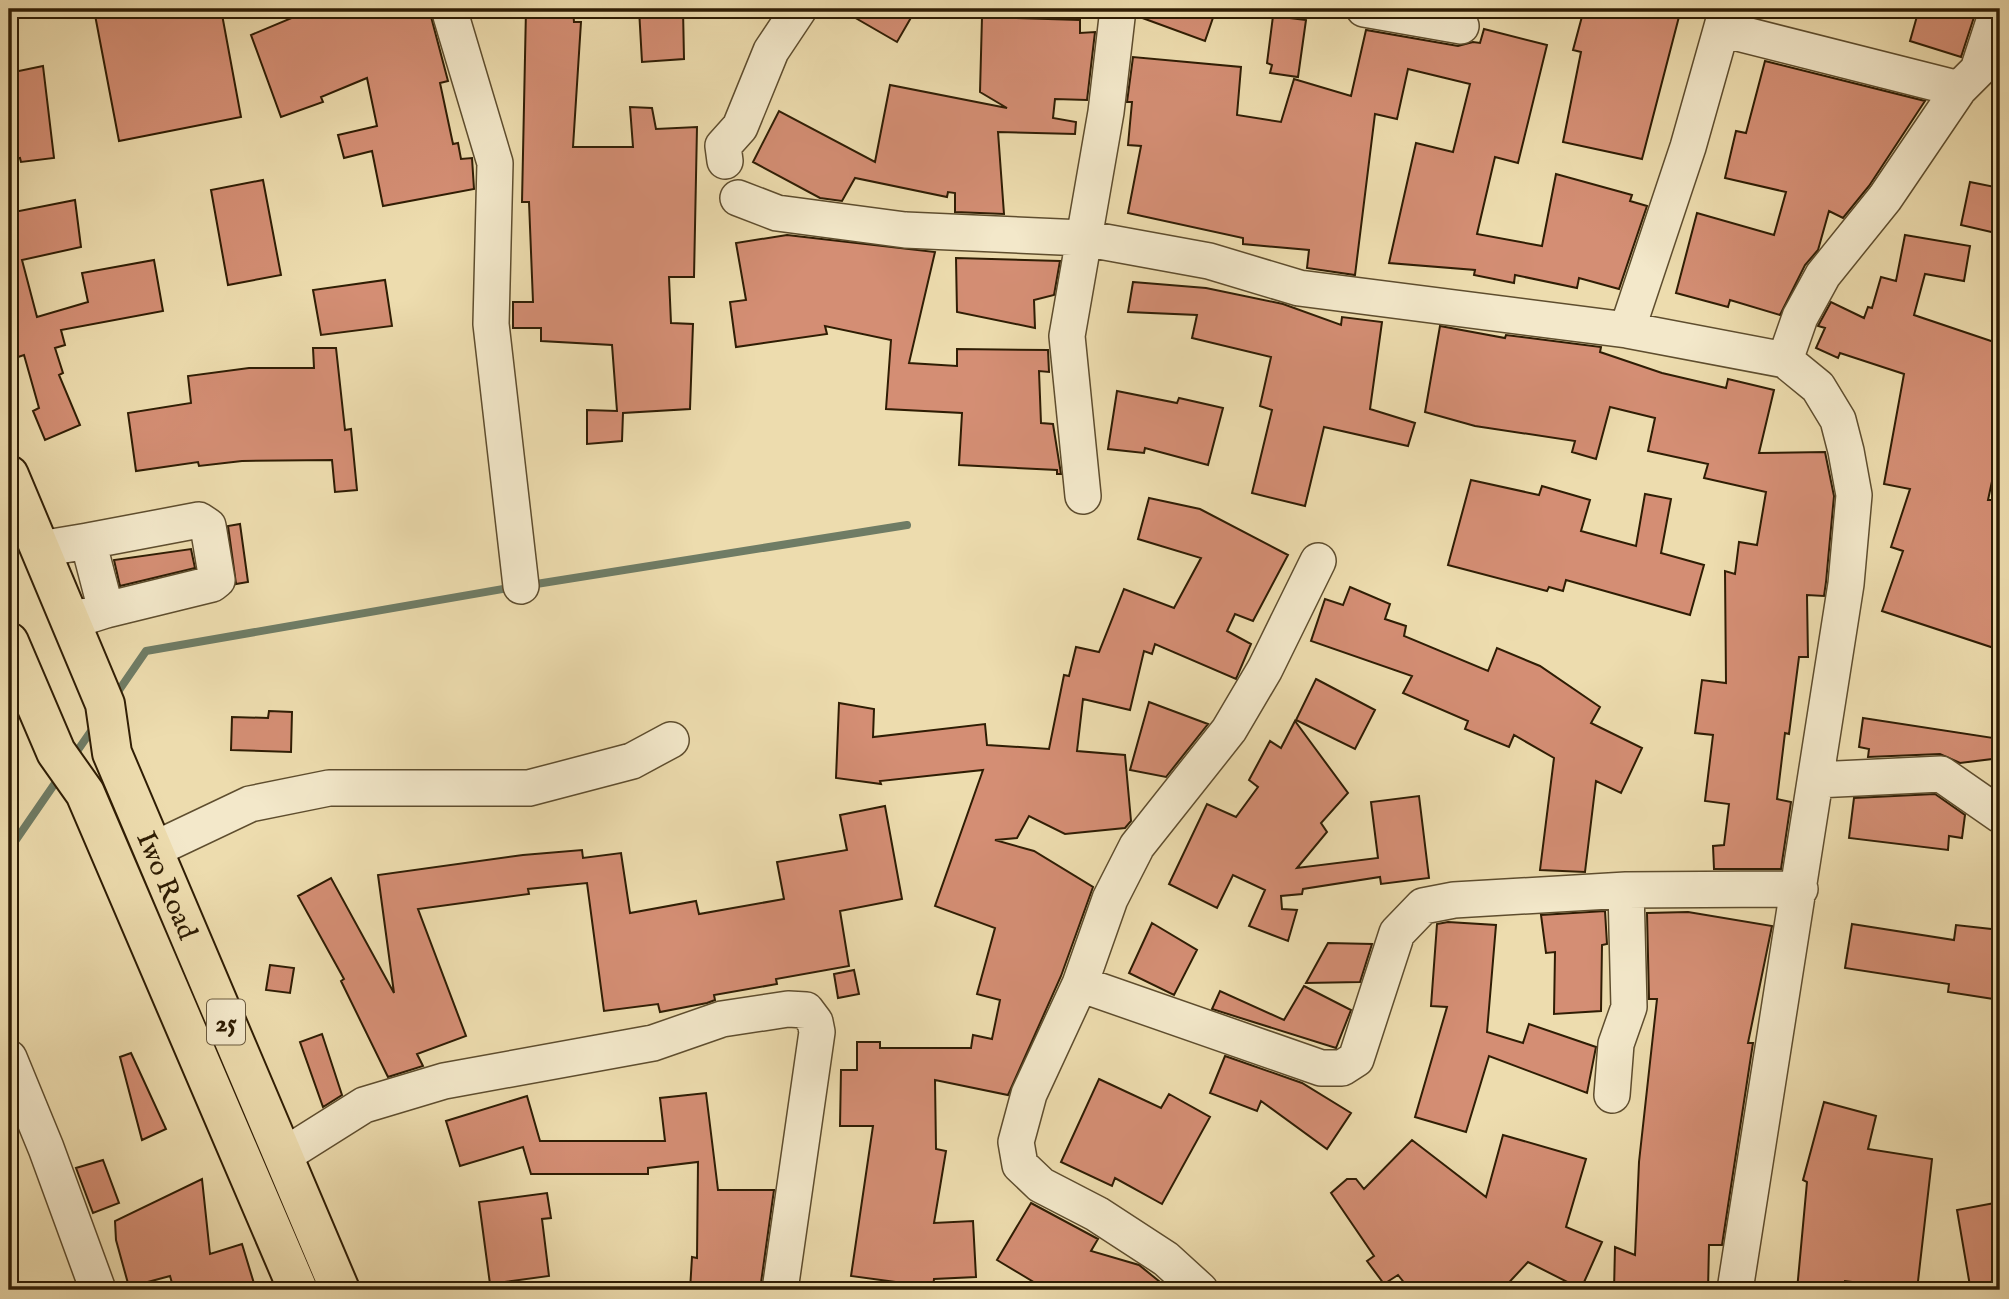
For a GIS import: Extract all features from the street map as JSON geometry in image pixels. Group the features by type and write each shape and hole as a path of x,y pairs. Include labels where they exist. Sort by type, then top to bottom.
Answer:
{"main road":[{"name":"Iwo Road","path":"9,475 105,704 112,753 340,1290"},
{"name":"Iwo Road","path":"9,642 56,752 85,793 298,1290"}],"street":[{"path":"449,9 495,163 491,324 521,586"},
{"path":"725,161 723,146 740,127 771,51 799,9"},
{"path":"1083,496 1067,336 1106,112 1118,9"},
{"path":"1364,9 1461,26"},
{"path":"1785,360 1800,317 1823,275 1885,198 1959,89 1978,70 1998,9"},
{"path":"1627,330 1688,147 1724,19 1959,89"},
{"path":"738,198 776,214 905,230 1083,238 1209,261 1299,288 1627,330 1785,360 1818,387 1838,420 1854,495 1846,584 1735,1290"},
{"path":"40,549 199,520 208,526 217,580 212,584 106,610 71,622"},
{"path":"88,541 106,610"},
{"path":"1200,1290 1166,1259 1097,1214 1041,1185 1020,1165 1016,1142 1019,1122 1029,1094 1080,984 1110,900 1137,846 1229,730 1265,669 1318,561"},
{"path":"153,850 250,804 329,788 529,788 632,761 671,740"},
{"path":"1816,780 1941,774 2000,815"},
{"path":"1080,984 1295,1060 1321,1068 1342,1068 1356,1059 1366,1036 1397,933 1423,906 1454,900 1626,890 1800,889"},
{"path":"1612,1095 1616,1044 1629,1007 1626,890"},
{"path":"283,1156 364,1105 444,1081 653,1043 722,1019 788,1009 806,1010 811,1015 817,1032 780,1290"},
{"path":"9,1058 46,1148 98,1290"}],"building":[{"path":"127,9 221,9 241,117 119,141 95,15"},
{"path":"313,9 429,9 448,81 440,83 453,144 458,143 461,159 472,158 474,189 383,206 372,151 344,158 338,135 377,126 367,78 321,97 323,102 281,117 251,35"},
{"path":"526,9 573,9 574,22 581,22 573,147 633,147 630,107 652,108 656,129 697,127 694,277 669,277 671,323 693,324 690,409 623,413 622,441 587,444 587,410 617,411 612,345 541,341 541,328 513,328 513,302 533,302 529,202 522,202"},
{"path":"639,9 683,9 684,59 642,62"},
{"path":"840,9 916,9 897,42"},
{"path":"1138,9 1216,9 1205,41 1137,16"},
{"path":"1584,9 1681,9 1642,159 1563,142 1581,52 1573,50"},
{"path":"1919,9 1976,11 1961,57 1910,41"},
{"path":"1273,16 1306,20 1298,77 1270,73 1272,65 1267,63"},
{"path":"982,17 1080,20 1080,33 1095,32 1087,100 1055,99 1053,118 1076,122 1075,134 998,132 1004,214 955,212 955,193 948,192 947,197 855,178 842,201 820,198 753,162 779,111 875,162 890,85 1007,108 980,92"},
{"path":"1484,29 1547,45 1518,163 1495,157 1477,234 1542,246 1556,174 1632,195 1630,201 1647,206 1619,289 1579,278 1577,288 1515,275 1514,283 1474,275 1475,270 1389,263 1416,143 1453,152 1470,84 1408,69 1397,119 1375,114 1355,275 1307,268 1309,250 1243,244 1243,238 1128,213 1141,146 1128,145 1132,102 1127,102 1133,57 1241,67 1237,115 1281,122 1294,79 1351,96 1366,30 1458,46 1480,43"},
{"path":"1765,61 1925,101 1869,186 1843,218 1829,211 1818,250 1805,265 1780,315 1730,300 1728,307 1676,293 1697,213 1774,235 1786,192 1725,178 1736,131 1746,133"},
{"path":"43,66 54,158 21,162 20,158 9,160 9,73"},
{"path":"263,180 281,275 228,285 211,190"},
{"path":"1970,182 2000,188 2000,234 1961,225"},
{"path":"75,200 81,247 22,260 37,317 88,302 82,273 154,260 163,311 61,330 65,345 55,348 63,373 59,375 80,425 45,440 33,411 39,408 24,355 9,360 9,213"},
{"path":"787,235 935,252 909,363 957,366 957,349 1048,350 1049,372 1039,371 1041,423 1053,424 1061,474 1057,474 1057,470 959,465 962,413 886,409 891,340 825,326 827,334 736,347 730,302 746,300 736,243"},
{"path":"1905,235 1970,246 1964,281 1925,274 1914,315 2000,344 2000,444 1988,500 2000,500 2000,650 1882,611 1903,551 1891,547 1910,489 1884,484 1904,374 1840,353 1838,358 1816,348 1825,328 1818,326 1831,302 1864,318 1868,307 1872,308 1881,277 1896,281"},
{"path":"956,258 1060,261 1054,295 1034,300 1035,328 957,312"},
{"path":"385,280 392,326 321,335 313,290"},
{"path":"1133,282 1206,288 1283,304 1341,325 1342,317 1382,322 1370,409 1415,423 1408,446 1324,427 1305,506 1252,493 1272,410 1260,406 1271,357 1192,338 1197,315 1128,312"},
{"path":"1440,326 1505,338 1506,335 1601,347 1600,352 1662,373 1726,388 1728,379 1774,390 1759,453 1825,452 1834,496 1826,582 1824,596 1807,595 1808,657 1799,657 1789,734 1785,733 1777,799 1791,802 1781,869 1714,869 1713,846 1724,845 1729,804 1705,801 1713,735 1695,733 1702,680 1726,683 1725,571 1735,574 1739,542 1757,545 1766,492 1704,478 1708,464 1648,451 1655,418 1610,407 1596,459 1572,452 1575,441 1475,426 1425,412"},
{"path":"313,348 336,348 345,430 351,429 357,490 335,492 332,460 242,461 199,466 198,462 136,471 128,413 191,403 188,376 249,368 314,368"},
{"path":"1117,391 1177,403 1179,398 1223,408 1208,465 1145,448 1144,453 1108,449"},
{"path":"1471,480 1539,495 1542,486 1590,500 1581,531 1636,546 1645,494 1671,499 1661,553 1704,565 1690,615 1566,580 1563,591 1549,587 1547,591 1448,565"},
{"path":"1149,498 1200,509 1288,555 1253,621 1235,614 1227,631 1251,644 1236,679 1155,644 1152,654 1144,651 1130,710 1083,699 1077,751 1125,755 1131,821 1125,828 1065,834 1029,816 1017,838 995,840 1034,851 1093,887 1061,976 1008,1095 935,1080 936,1149 946,1151 934,1223 973,1221 976,1277 934,1279 933,1287 851,1276 873,1126 840,1126 841,1070 857,1070 857,1042 880,1042 880,1048 971,1048 973,1035 992,1039 1000,1000 977,994 995,928 935,906 983,770 880,781 881,784 836,778 839,703 874,709 873,737 985,724 987,745 1049,749 1064,675 1069,676 1076,647 1099,652 1124,589 1174,608 1201,558 1138,539"},
{"path":"240,524 248,582 236,584 228,526"},
{"path":"191,549 195,568 120,586 114,560"},
{"path":"1350,587 1390,604 1385,619 1406,626 1404,636 1488,671 1497,648 1540,666 1600,707 1591,723 1642,748 1621,793 1596,781 1585,872 1540,870 1554,758 1514,735 1509,747 1465,729 1468,721 1403,693 1412,676 1311,641 1325,599 1343,605"},
{"path":"1316,679 1375,710 1355,749 1296,720"},
{"path":"1149,702 1208,724 1166,777 1130,770"},
{"path":"269,711 292,712 291,752 231,750 232,717 268,718"},
{"path":"1863,718 2000,739 2000,758 1960,763 1940,754 1868,757 1869,749 1859,747"},
{"path":"1295,721 1348,793 1321,823 1327,832 1297,868 1378,858 1371,802 1419,796 1429,878 1381,884 1380,877 1303,889 1302,894 1281,896 1282,909 1297,910 1288,941 1249,926 1265,890 1233,875 1217,908 1169,884 1207,804 1236,817 1258,787 1249,780 1270,741 1281,748"},
{"path":"1935,794 1965,815 1962,838 1949,836 1948,850 1849,838 1854,798"},
{"path":"885,806 902,899 840,911 849,966 776,979 777,984 714,995 715,1000 707,1003 660,1012 658,1004 604,1011 587,883 528,889 529,894 418,909 466,1036 417,1054 423,1066 388,1077 341,981 344,979 298,896 331,878 394,993 378,875 523,855 582,850 583,858 621,853 630,913 696,901 699,914 784,899 777,862 847,850 840,815"},
{"path":"1605,911 1607,944 1602,945 1601,1011 1554,1014 1555,952 1546,953 1541,915"},
{"path":"1688,912 1772,926 1748,1043 1753,1043 1722,1245 1709,1245 1708,1290 1614,1290 1615,1247 1635,1255 1639,1162 1657,999 1649,999 1647,913"},
{"path":"1448,922 1496,925 1487,1032 1523,1043 1529,1024 1596,1047 1587,1093 1489,1056 1466,1132 1415,1117 1447,1007 1431,1006 1437,924"},
{"path":"1152,923 1197,950 1174,995 1129,973"},
{"path":"1852,924 1954,940 1956,925 2000,930 2000,1000 1948,992 1949,984 1845,968"},
{"path":"1328,943 1372,944 1360,982 1306,983"},
{"path":"270,965 294,968 290,993 266,990"},
{"path":"854,970 859,994 838,998 834,974"},
{"path":"1304,986 1351,1010 1336,1048 1212,1009 1220,991 1284,1020"},
{"path":"322,1034 342,1095 323,1107 300,1042"},
{"path":"131,1053 166,1129 142,1140 120,1057"},
{"path":"1225,1056 1302,1083 1351,1113 1327,1149 1261,1101 1257,1111 1210,1093"},
{"path":"1099,1079 1161,1108 1169,1094 1210,1117 1162,1204 1115,1178 1112,1186 1061,1162"},
{"path":"706,1093 718,1190 774,1190 760,1290 690,1290 692,1257 697,1258 698,1162 648,1168 648,1174 531,1174 523,1147 460,1166 446,1121 527,1096 540,1141 665,1141 660,1098"},
{"path":"1824,1102 1876,1116 1868,1149 1932,1159 1917,1290 1845,1281 1844,1290 1797,1290 1807,1182 1803,1180"},
{"path":"1503,1135 1586,1159 1566,1227 1602,1242 1581,1289 1528,1262 1502,1290 1410,1290 1398,1275 1384,1284 1367,1261 1374,1256 1331,1193 1347,1179 1356,1179 1364,1189 1412,1140 1486,1197"},
{"path":"103,1160 119,1203 93,1213 76,1168"},
{"path":"202,1179 210,1254 242,1244 256,1290 174,1290 170,1276 129,1287 116,1240 115,1221"},
{"path":"547,1193 551,1218 542,1219 549,1276 490,1284 479,1202"},
{"path":"2000,1202 2000,1280 1970,1286 1957,1210"},
{"path":"1031,1203 1098,1239 1091,1251 1139,1265 1170,1290 1047,1290 997,1260"}],"waterway":[{"path":"530,585 907,525"},
{"path":"115,696 146,651 514,587"},
{"path":"73,757 96,724"},
{"path":"9,850 60,776"}]}
